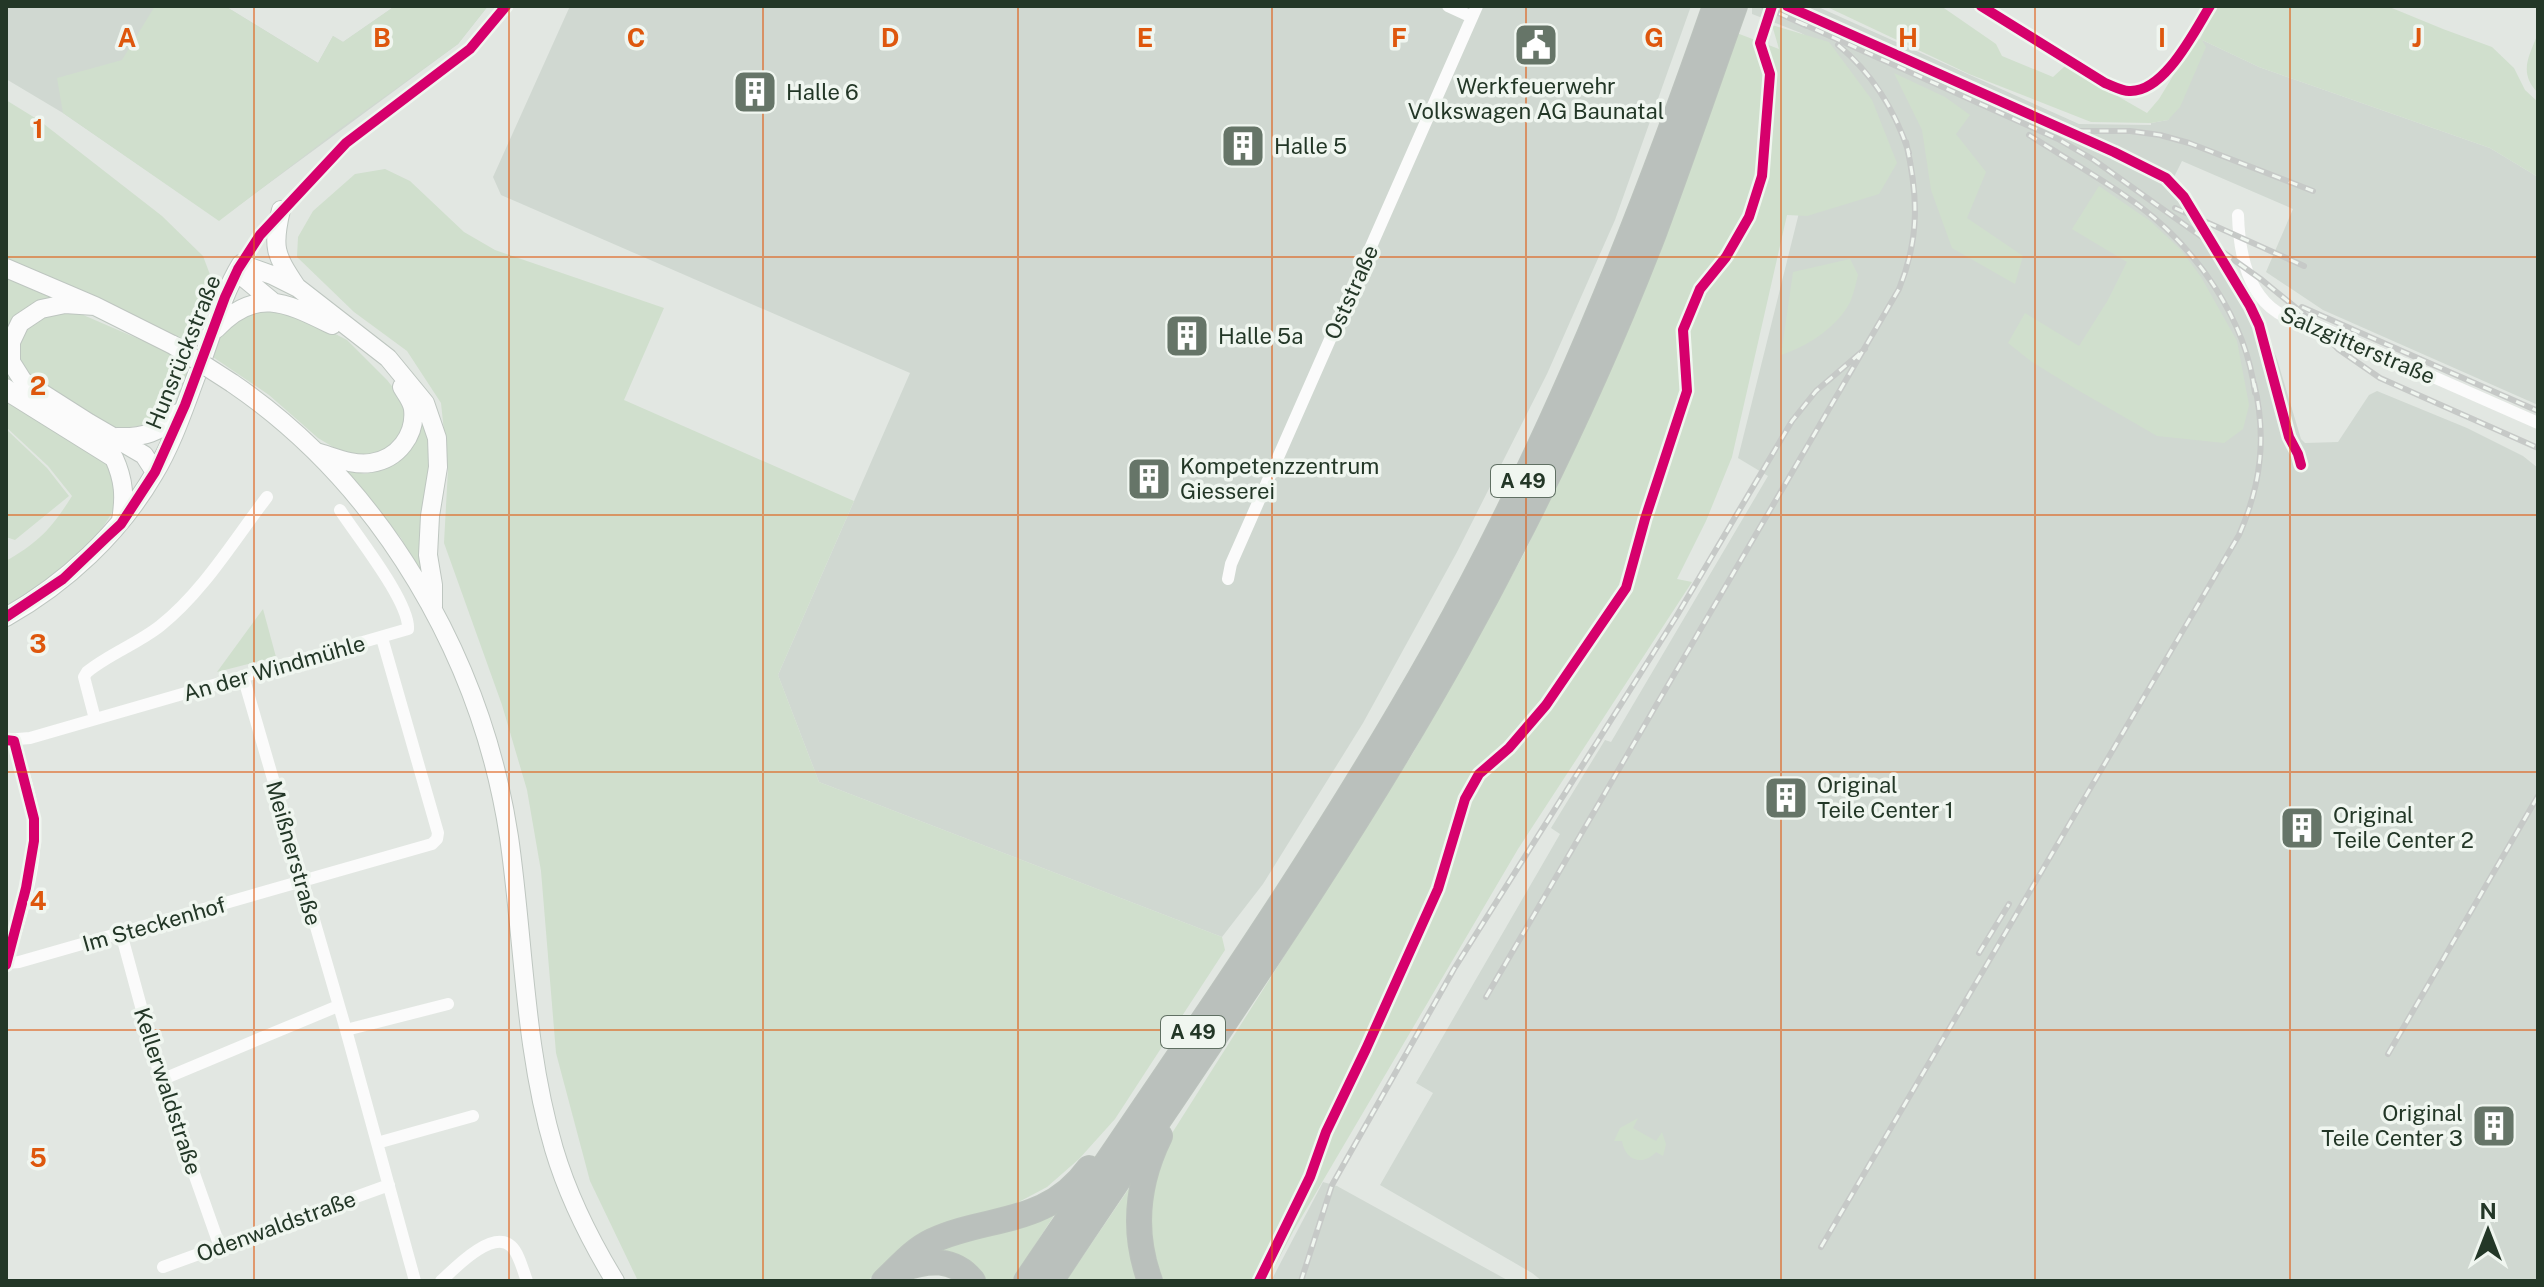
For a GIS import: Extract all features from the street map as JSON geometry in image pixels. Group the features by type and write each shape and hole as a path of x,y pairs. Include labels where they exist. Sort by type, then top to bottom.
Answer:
{"highway":[{"name":"A 49","path":"1051,1281 1295,917 1381,781 1458,649 1588,389 1647,250 1723,13"},
{"name":"A 49","path":"1026,1281 1303,867 1369,763 1451,621 1513,503 1582,355 1723,13"},
{"path":"1150,1281 1140,1242 1141,1190 1150,1156 1192,1068"},
{"path":"886,1279 929,1242 1041,1208 1073,1185 1093,1163 1116,1148"},
{"path":"886,1279 914,1265 941,1261 963,1270 973,1281"}],"main road":[{"path":"281,210 276,235 277,253 298,288"},
{"path":"6,268 95,306 173,345 256,399 315,452 361,500 433,610 469,687 495,766 509,837 525,993 540,1091 555,1151 582,1223 615,1281"},
{"path":"239,268 272,275 298,288 388,358 425,403 437,438 438,467 430,516 428,555 433,610"},
{"path":"239,268 273,302"},
{"name":"Hunsrückstraße","path":"6,617 63,579 121,524 155,472 239,268"},
{"path":"214,331 237,310 250,303 273,302 294,306 336,327 383,364 401,384 413,406 413,427 403,446 386,459 370,464 350,463 315,452"},
{"path":"95,306 65,304 41,309 20,323 11,342 11,362 23,381 144,455 155,472"},
{"path":"6,388 128,467 155,472"},
{"path":"117,437 155,433 185,405"},
{"path":"114,458 124,489 121,524"}],"street":[{"name":"Hunsrückstraße","path":"239,268 281,210 346,143 470,49 506,6"},
{"path":"1448,6 1475,11"},
{"path":"1787,6 2166,178 2184,197 2259,325 2289,437 2301,465"},
{"name":"Oststraße","path":"1228,579 1231,564 1475,11"},
{"name":"Salzgitterstraße","path":"2238,215 2243,263 2266,304 2279,314 2313,324 2538,423"},
{"path":"95,719 84,677 87,672 162,624 185,602 267,497"},
{"name":"An der Windmühle","path":"10,741 408,629 408,622 392,587 340,510"},
{"name":"Im Steckenhof","path":"6,964 432,844 438,833 382,638"},
{"name":"Meißnerstraße","path":"243,676 415,1281"},
{"path":"6,964 26,888 34,841 34,819 10,741"},
{"name":"Kellerwaldstraße","path":"121,933 161,1080 220,1247"},
{"path":"346,1030 448,1004"},
{"path":"161,1080 338,1006"},
{"path":"377,1143 473,1116"},
{"name":"Odenwaldstraße","path":"163,1267 389,1185"},
{"path":"441,1281 464,1259 490,1243 499,1242 513,1247 527,1281"}],"shaded area":[{"path":"6,6 225,6 318,63 333,36 343,42 395,6 488,6 458,44 219,220 63,113 6,79"},
{"path":"570,6 1691,6 1615,220 1547,374 1457,552 1363,723 1263,884 1222,937 819,782 778,675 910,373 501,195 493,177"},
{"path":"1752,6 1816,6 2079,124 2151,125 2168,120 2200,39 2259,67 2490,148 2538,177 2538,405 2323,310 2266,272 2293,209 2182,161 2174,177 2190,195 2248,289 2277,359 2301,439 2305,443 2338,442 2369,395 2377,391 2467,428 2523,456 2538,468 2538,1281 1542,1281 1380,1185 1433,1093 1416,1083 1560,834 1551,828 1605,740 1611,742 1768,476 1738,458 1835,68 1827,48 1801,33 1752,14"},
{"path":"1323,1182 1337,1186 1509,1281 1271,1281"}],"green space":[{"path":"155,6 225,6 318,63 333,36 343,42 395,6 488,6 458,44 219,221 63,113 57,78 122,60"},
{"path":"1825,6 1941,6 1996,44 2002,56 2053,77 2065,66 2147,113 2196,38 2200,39 2216,6 2387,6 2492,47 2514,68 2525,90 2538,102 2538,177 2490,148 2259,67 2202,40 2206,47 2180,107 2168,120 2151,123 2091,122 1969,74"},
{"path":"1772,25 1829,42 1872,100 1897,163 1879,194 1807,216 1787,215 1732,457 1706,521 1677,579 1692,582 1518,849 1267,1281 1162,1281 1145,1213 1167,1141 1413,753 1525,552 1659,255 1734,32 1779,49"},
{"path":"2538,33 2538,93 2528,78 2527,64"},
{"path":"1894,73 1945,97 1970,115 1956,134 1986,172 1967,218 2023,256 2015,284 1952,248 1931,190 1922,130"},
{"path":"6,100 40,121 162,216 203,256 215,288 194,345 6,262"},
{"path":"385,169 410,181 464,232 495,250 664,308 624,400 854,501 778,675 819,782 1222,937 1225,950 1115,1119 1079,1159 1047,1187 1000,1212 913,1243 867,1281 638,1281 590,1181 556,1053 541,871 527,790 502,705 444,543 448,469 441,403 407,351 354,312 297,257 298,237 313,211 355,174"},
{"path":"2099,186 2150,221 2181,250 2201,277 2237,341 2249,405 2243,429 2224,443 2157,436 2032,362 2008,343 2025,313 2079,346 2108,300 2127,262 2072,229"},
{"path":"1850,259 1858,275 1846,309 1822,334 1781,355 1793,272"},
{"path":"6,277 61,299 32,305 11,372 106,462 119,490 112,513 73,562 54,578 6,607 6,561 44,533 72,496 48,466 6,427"},
{"path":"67,308 169,352 189,368 186,384 165,416 151,424 110,427 85,414 20,368 22,341 28,326 43,316"},
{"path":"274,308 347,340 387,380 403,400 408,423 398,444 369,458 343,453 318,438 269,395 210,355 217,333 245,314"},
{"path":"417,404 432,439 425,581 401,538 340,467 364,474 384,470 407,454 419,430"},
{"path":"6,429 47,468 69,496 15,540 6,537"},
{"path":"263,609 276,657 217,672"},
{"path":"1638,1118 1633,1128 1656,1141 1662,1132 1666,1144 1663,1156 1656,1152 1645,1159 1635,1159 1627,1153 1622,1141 1614,1141 1620,1128"},
{"path":"1136,1178 1145,1281 1066,1281"},
{"path":"1062,1203 1012,1281 980,1281 927,1250"}],"railway":[{"path":"1763,6 1807,26"},
{"path":"1799,22 2058,139 2094,160 2262,280 2306,316 2338,349 2380,378 2538,448"},
{"path":"1838,45 1862,68 1881,94 1897,122 1909,153"},
{"path":"2046,126 2073,131 2130,131 2160,135 2189,143 2313,191"},
{"path":"2029,135 2138,205 2199,264 2230,313 2250,365 2255,393"},
{"path":"1486,997 1899,289 1911,252 1915,216 1906,142"},
{"path":"2175,208 2304,266"},
{"path":"2302,307 2538,411"},
{"path":"1301,1281 1332,1185 1454,969 1676,617 1792,421 1816,391 1865,349"},
{"path":"1821,1247 2239,535 2252,498 2260,460 2260,422 2254,383"},
{"path":"2388,1054 2538,796"},
{"path":"1979,953 2009,904"}],"cycle path":[{"path":"6,617 63,579 121,524 155,472 185,405 225,297 238,269 260,235 346,143 470,49 506,6"},
{"path":"1259,1281 1310,1177 1326,1132 1438,889 1465,799 1479,774 1509,748 1546,705 1626,588 1687,391 1683,330 1700,289 1726,257 1749,217 1762,176 1770,74 1760,43 1772,6"},
{"path":"1787,6 2166,178 2184,197 2259,325 2289,437 2301,465"},
{"path":"1981,6 2105,83 2129,91 2142,89 2166,72 2187,45 2210,6"},
{"path":"6,740 14,741 34,819 34,841 26,888 6,965"}],"place":[{"name":"Werkfeuerwehr Volkswagen AG Baunatal","path":"1536,45"},
{"name":"Halle 6","path":"755,92"},
{"name":"Halle 5","path":"1243,146"},
{"name":"Halle 5a","path":"1187,336"},
{"name":"Kompetenzzentrum Giesserei","path":"1149,479"},
{"name":"Original Teile Center 1","path":"1786,798"},
{"name":"Original Teile Center 2","path":"2302,828"},
{"name":"Original Teile Center 3","path":"2494,1126"}]}
